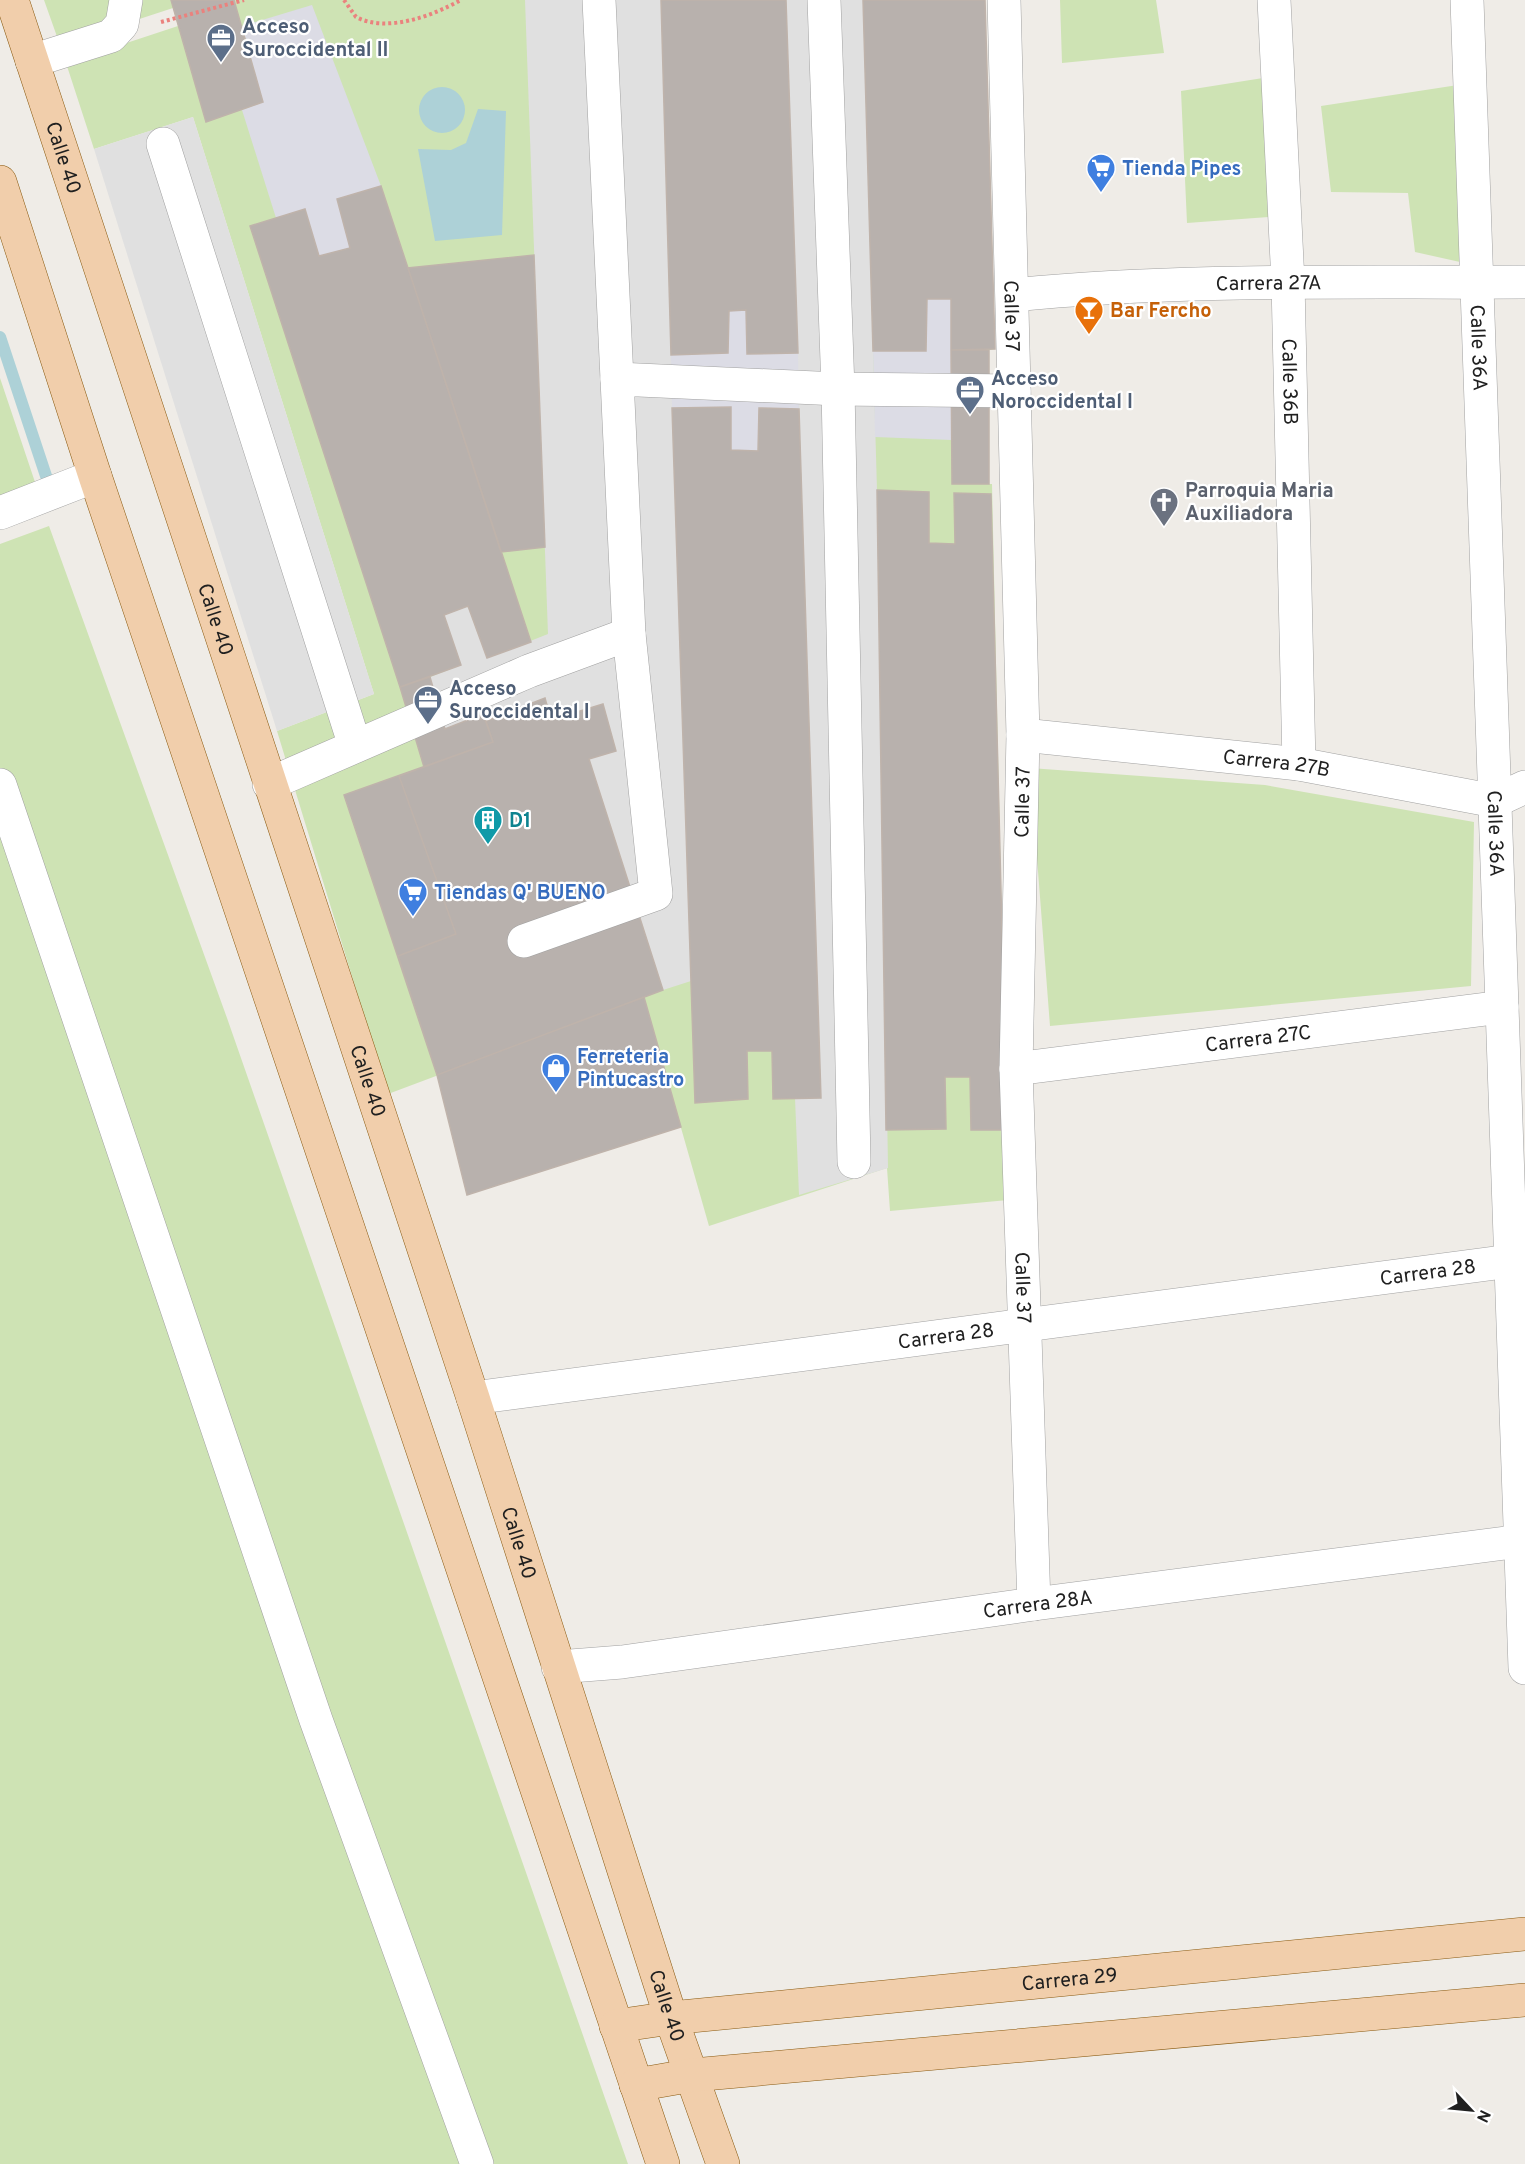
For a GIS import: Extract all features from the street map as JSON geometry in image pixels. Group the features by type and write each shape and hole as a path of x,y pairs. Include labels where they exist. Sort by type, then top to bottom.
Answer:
{"main road":[{"name":"Calle 40","path":"12,0 473,1398 671,2018 723,2164"},
{"path":"0,182 95,476 663,2164"},
{"name":"Carrera 29","path":"616,2026 671,2018 1525,1935"},
{"path":"636,2085 693,2075 1525,2000"}],"street":[{"path":"32,60 111,36 122,24 126,0"},
{"path":"524,941 656,894 629,634 599,0"},
{"path":"824,0 838,388 854,1162"},
{"name":"Calle 37","path":"1004,0 1023,735 1016,1069 1034,1604"},
{"name":"Calle 36B","path":"1274,0 1288,282 1299,764"},
{"name":"Calle 36A","path":"1467,0 1502,1007 1518,1260 1521,1541 1525,1668"},
{"path":"163,144 356,746"},
{"name":"Carrera 27A","path":"1013,295 1070,289 1288,282 1525,282"},
{"path":"618,379 838,388 1014,391"},
{"path":"0,513 95,476"},
{"path":"269,784 529,671 629,634"},
{"name":"Carrera 27B","path":"1023,735 1299,764 1495,801"},
{"path":"0,785 316,1720 477,2164"},
{"path":"1495,801 1525,788"},
{"name":"Carrera 27C","path":"1016,1069 1502,1007"},
{"name":"Carrera 28","path":"473,1398 1518,1260"},
{"name":"Carrera 28A","path":"558,1667 622,1662 1034,1604 1521,1541"}],"path":[{"path":"111,36 244,0"},
{"path":"344,0 356,17 381,24 435,12 461,0"}],"green space":[{"path":"44,0 985,0 995,349 989,350 989,484 992,484 1008,1200 890,1211 887,1168 709,1226 644,998 388,1094 277,731 374,694 193,117 94,149 66,63 178,26 173,8 60,45"},
{"path":"1060,0 1156,0 1164,53 1062,63"},
{"path":"1263,78 1281,216 1187,223 1181,91"},
{"path":"1471,83 1478,266 1415,252 1408,193 1331,192 1321,106"},
{"path":"0,378 40,497 0,511"},
{"path":"49,526 227,1018 628,2164 0,2164 0,544"},
{"path":"1030,768 1265,785 1474,822 1471,986 1050,1026"}],"shaded area":[{"path":"525,0 661,0 691,981 663,990 589,759 616,750 603,704 551,720 545,698 486,721 483,714 445,729 430,677 461,665 444,615 468,606 487,658 548,634"},
{"path":"786,0 863,0 877,490 888,1168 799,1195 795,1098 821,1098"},
{"path":"312,5 381,186 337,199 350,248 319,256 305,209 276,218 242,110 263,102 242,26"},
{"path":"193,117 374,694 277,731 94,149"},
{"path":"927,299 951,299 952,440 875,437 873,351 926,351"},
{"path":"746,310 747,354 798,353 799,409 759,408 758,451 731,450 731,407 672,408 671,355 729,311"}],"water":[{"path":"447,87 459,93 464,101 464,119 459,127 451,132 437,133 425,127 420,119 419,105 425,93 433,88"},
{"path":"478,109 506,111 502,235 435,241 418,149 451,150 466,143"}],"building":[{"name":"Acceso Suroccidental II","path":"171,0 234,0 263,102 206,122"},
{"path":"661,0 786,0 798,353 747,354 746,310 729,311 728,353 671,355"},
{"path":"863,0 985,0 995,349 951,350 951,299 927,299 926,351 873,351"},
{"path":"381,186 531,642 487,658 468,606 444,615 461,665 400,687 250,226 305,209 319,256 350,248 337,199"},
{"path":"534,255 545,547 501,552 408,268"},
{"name":"Acceso Noroccidental I","path":"951,350 989,350 989,484 952,484"},
{"path":"731,407 731,450 758,451 759,408 799,409 821,1098 773,1099 772,1051 747,1051 748,1099 695,1103 672,408"},
{"path":"877,490 929,492 929,543 955,544 954,493 991,494 1007,1130 971,1130 970,1077 945,1077 946,1129 886,1130"},
{"name":"Acceso Suroccidental I","path":"430,677 445,729 483,714 493,742 424,767 400,687"},
{"name":"D1","path":"545,698 551,720 603,704 616,751 589,759 663,990 437,1075 344,795 493,742 486,721"},
{"name":"D1","path":"545,698 551,720 603,704 616,751 589,759 663,990 437,1075 398,956 456,934 399,776 493,742 486,721"},
{"path":"644,997 681,1127 467,1195 437,1075"}],"waterway":[{"path":"0,337 51,491"}],"place":[{"name":"Acceso Suroccidental II","path":"221,64"},
{"name":"Tienda Pipes","path":"1101,194"},
{"name":"Bar Fercho","path":"1089,336"},
{"name":"Acceso Noroccidental I","path":"970,416"},
{"name":"Parroquia Maria Auxiliadora","path":"1164,528"},
{"name":"Acceso Suroccidental I","path":"428,726"},
{"name":"D1","path":"488,846"},
{"name":"Tiendas Q' BUENO","path":"413,918"},
{"name":"Ferreteria Pintucastro","path":"556,1094"}]}
